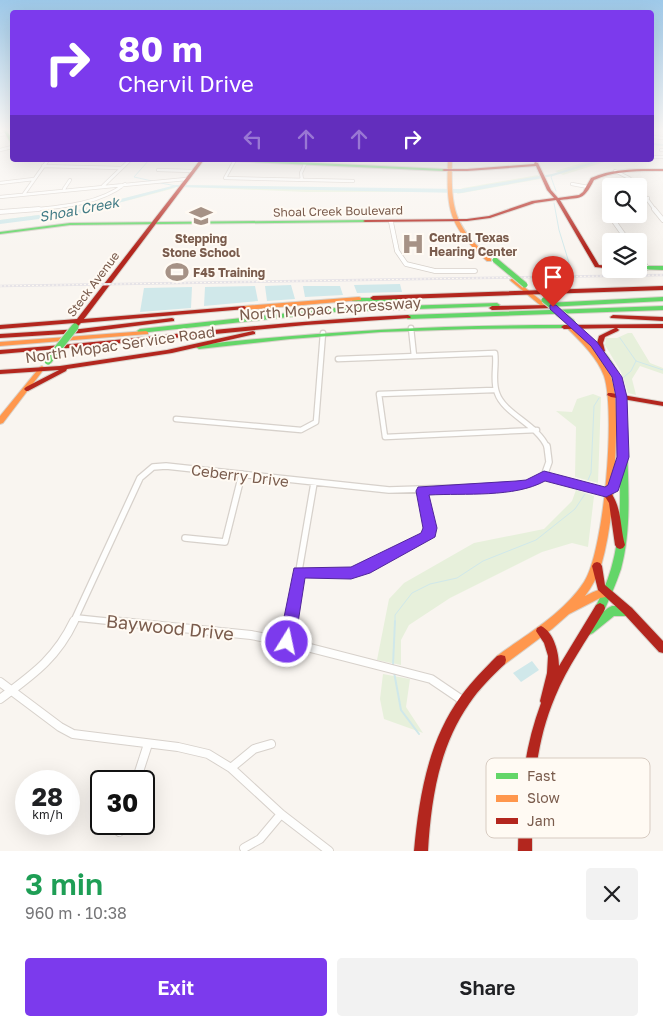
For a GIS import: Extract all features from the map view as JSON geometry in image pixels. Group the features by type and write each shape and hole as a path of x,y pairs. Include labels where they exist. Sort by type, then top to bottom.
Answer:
{"main road":[{"path":"447,170 480,170"},
{"path":"451,170 450,203 453,220 460,233 531,292 553,307 603,355 617,377 622,397 621,550 608,593 544,710"},
{"path":"539,170 599,268 602,268"},
{"name":"Shoal Creek Boulevard","path":"0,233 70,224 152,225 391,222 484,218 528,204 580,196 594,178 615,171 663,170"},
{"name":"Steck Avenue","path":"0,421 193,171"},
{"path":"492,260 514,283 531,292 542,304 571,325 596,355 608,378 612,412 604,539 597,566 582,593 566,611"},
{"path":"647,268 663,268"},
{"path":"507,292 515,290 514,283"},
{"name":"North Mopac Service Road","path":"0,327 57,323 76,325 354,300 507,292 663,288"},
{"path":"354,300 427,300 514,305"},
{"path":"0,343 104,338 343,312 663,303"},
{"path":"0,350 103,342 342,316 562,311 663,303"},
{"name":"North Mopac Expressway","path":"0,343 127,332 319,311 397,307 663,303"},
{"name":"North Mopac Expressway","path":"0,350 106,344 275,324 368,317 533,315 663,303"},
{"path":"0,336 96,330 234,310"},
{"path":"57,323 84,313"},
{"path":"533,315 663,318"},
{"path":"166,352 285,327 368,317"},
{"name":"North Mopac Service Road","path":"0,372 41,370 166,352 323,333 411,328 571,325 663,326"},
{"path":"603,355 600,343 602,336 610,331 630,327"},
{"path":"22,393 54,374 80,365"},
{"path":"610,395 663,404"},
{"path":"606,492 616,485 616,476 623,457"},
{"path":"606,492 612,496 615,504 615,525 621,550"},
{"path":"597,566 599,584 628,610 663,648"},
{"path":"421,851 427,790 436,753 448,724 462,700 490,670 566,611 599,594 608,593"},
{"path":"584,635 612,611 628,610"},
{"path":"531,758 544,710 555,652 550,639 541,630"},
{"path":"525,838 525,851"}],"street":[{"path":"24,194 40,170"},
{"path":"103,186 119,170"},
{"path":"158,170 193,171"},
{"path":"230,170 225,178 353,181"},
{"path":"302,170 302,180"},
{"path":"615,171 629,178"},
{"path":"259,180 262,175"},
{"path":"0,183 34,179"},
{"path":"64,189 70,180"},
{"path":"0,212 90,201 110,195 125,184"},
{"path":"0,197 125,184 183,184"},
{"path":"572,184 588,187"},
{"path":"648,198 663,220"},
{"path":"391,222 400,259 408,266 430,271 475,271"},
{"path":"411,328 414,356"},
{"path":"176,419 301,430 313,426 316,422 323,333"},
{"path":"338,359 495,353 497,365 494,390 508,407 537,430 545,439 550,459 544,476 606,492"},
{"path":"494,390 379,394 385,437 537,430"},
{"name":"Ceberry Drive","path":"0,699 56,654 77,618 140,478 153,467 166,466 314,483 422,491 516,486 529,484 544,476"},
{"path":"184,538 225,542 242,474"},
{"path":"287,642 314,483"},
{"path":"299,572 351,573 365,569 426,537 430,533 430,528 422,491"},
{"name":"Baywood Drive","path":"77,618 251,635 287,642 431,679 462,700"},
{"path":"0,682 60,727 73,734 193,749 208,754 231,768 280,814 329,851"},
{"path":"140,770 148,744"},
{"path":"231,768 252,748 260,744 271,744"},
{"path":"244,848 254,846 262,839 280,814"}],"green space":[{"path":"559,170 580,170 563,175 555,171"},
{"path":"538,175 540,179 457,194 458,190 463,188"},
{"path":"177,185 175,188 110,205 0,223 0,220 77,210"},
{"path":"186,185 445,190 445,192 306,192 185,187"},
{"path":"632,333 650,363 663,368 663,374 640,366 632,379 636,395 628,393 621,372 605,345 606,338 617,338"},
{"path":"593,394 601,397 598,483 575,477 576,427 556,411 572,412 577,399"},
{"path":"576,490 594,496 588,547 572,543 542,552 450,598 409,625 401,640 401,665 377,660 389,599 404,583 474,543 544,529 572,501"},
{"path":"383,674 410,679 406,707 423,733 384,719 380,699"}],"water":[{"path":"400,284 402,292 357,293 354,285"},
{"path":"291,285 295,299 267,301 265,286"},
{"path":"255,286 258,301 204,306 205,287"},
{"path":"303,286 340,286 343,295 305,297"},
{"path":"192,287 191,308 140,312 144,288"},
{"path":"532,661 539,670 521,682 513,673"}],"waterway":[{"path":"140,170 134,177 152,181"},
{"name":"Shoal Creek","path":"0,222 78,212 176,186 461,191 553,175 571,170"},
{"path":"553,175 551,177 556,191"},
{"name":"Shoal Creek","path":"161,183 176,186"},
{"path":"554,203 559,230 570,266 566,274"},
{"path":"620,338 636,361"},
{"path":"624,377 631,371 636,361"},
{"path":"636,361 663,370"},
{"path":"588,480 591,473 594,406 599,398"},
{"path":"395,621 395,615 412,593 430,584 457,578 483,561 536,540 575,509 585,494"},
{"path":"393,665 395,621"},
{"path":"394,672 401,710 419,734"}],"railway":[{"path":"0,286 663,275"}],"traffic: fast":[{"path":"438,170 444,170"},
{"path":"0,233 70,224 365,221"},
{"path":"495,260 525,285"},
{"path":"647,268 663,268"},
{"path":"547,305 663,299"},
{"path":"354,300 398,300"},
{"path":"544,300 572,323"},
{"path":"140,331 335,310 497,305"},
{"path":"408,317 663,308"},
{"path":"48,361 75,327"},
{"path":"199,347 336,333 472,327 564,327"},
{"path":"576,327 595,345 615,372 623,402 624,505 621,547 616,568 600,608"},
{"path":"589,630 612,611 628,611"}],"traffic: slow":[{"path":"450,170 451,205 454,216 467,238 489,260"},
{"path":"513,280 542,304"},
{"path":"244,308 359,299"},
{"path":"501,660 571,606 589,583 596,567 602,543 612,450 611,395 608,378 597,357 569,327"},
{"path":"0,344 146,333"},
{"path":"0,421 42,368"},
{"path":"569,610 599,594 608,593"}],"traffic: jam":[{"path":"76,325 195,170"},
{"path":"444,170 470,170"},
{"path":"539,170 549,190 560,202 597,266 602,267"},
{"path":"365,221 467,220 490,217 534,202 580,196 585,193 592,179 601,175 627,170 663,170"},
{"path":"533,292 663,288"},
{"path":"373,298 533,292"},
{"path":"492,308 552,307"},
{"path":"0,327 244,308"},
{"path":"0,352 255,327 408,317"},
{"path":"613,317 663,319"},
{"path":"0,336 80,331 172,320"},
{"path":"564,327 663,326"},
{"path":"602,351 600,343 602,336 616,330"},
{"path":"166,352 253,333"},
{"path":"0,372 60,368 172,351"},
{"path":"28,389 64,370"},
{"path":"611,395 663,404"},
{"path":"620,545 615,510 606,492 616,485 621,462"},
{"path":"597,566 601,587 628,611 663,648"},
{"path":"531,758 536,734 549,697 560,674 600,608"},
{"path":"541,631 551,648 554,664 546,701"},
{"path":"421,851 427,797 432,771 440,746 464,701 501,660"},
{"path":"525,838 525,851"}],"place":[{"name":"Stepping Stone School","path":"201,216"},
{"name":"Central Texas Hearing Center","path":"413,244"},
{"name":"F45 Training","path":"177,272"}],"route":[{"path":"287,642 299,572 341,575 351,573 365,569 426,537 430,533 430,528 422,491 516,486 529,484 544,476 606,492 614,488 623,457 622,397 617,377 594,344 553,307"}]}
